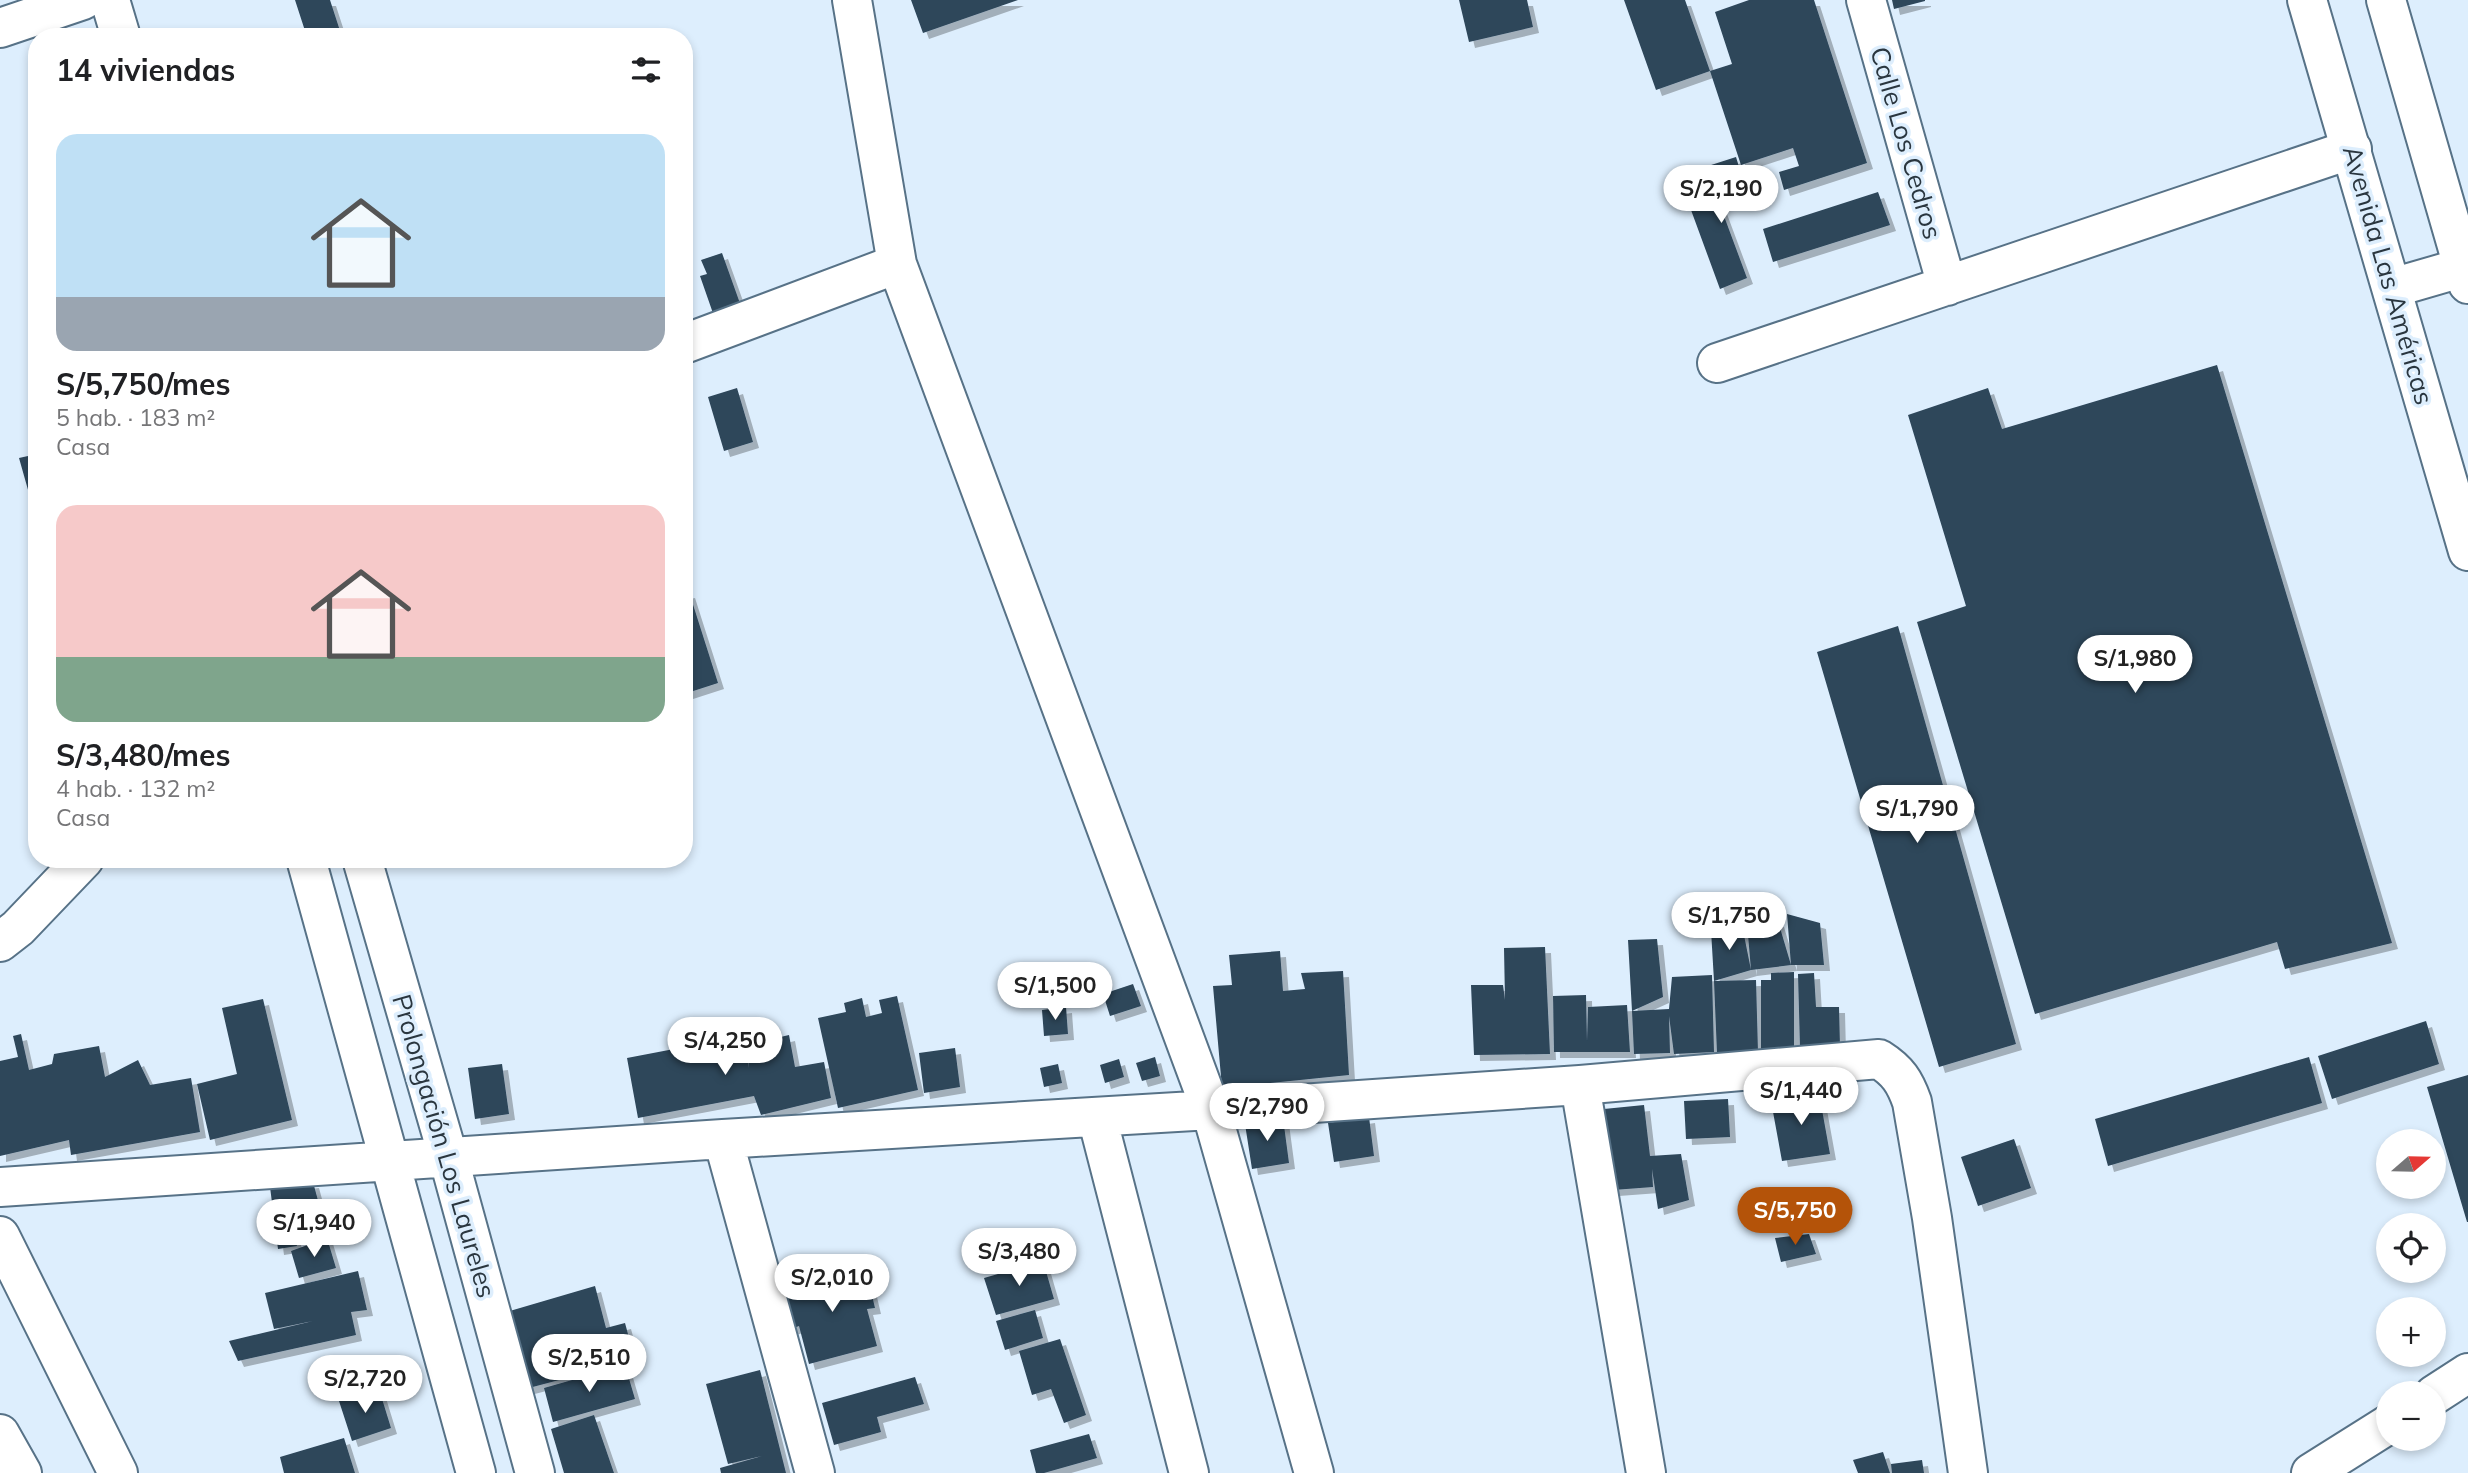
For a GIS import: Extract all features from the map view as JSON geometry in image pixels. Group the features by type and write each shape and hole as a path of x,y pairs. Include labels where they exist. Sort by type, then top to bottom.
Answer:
{"street":[{"path":"110,0 118,28"},
{"path":"852,0 897,264 1210,1110 1314,1473"},
{"name":"Calle Los Cedros","path":"1866,0 1947,286"},
{"name":"Avenida Las Américas","path":"2307,0 2468,551"},
{"path":"2386,0 2466,272 2392,288"},
{"path":"0,28 66,11"},
{"path":"1717,363 2352,149"},
{"path":"693,341 897,264"},
{"path":"0,942 18,928 75,868"},
{"path":"308,868 476,1473"},
{"name":"Prolongación Los Laureles","path":"365,868 448,1156 535,1473"},
{"path":"0,1187 1580,1085 1880,1059 1894,1069 1906,1084 1912,1102 1932,1218 1968,1473"},
{"path":"1580,1085 1646,1473"},
{"path":"1097,1117 1189,1473"},
{"path":"723,1139 815,1473"},
{"path":"0,1236 118,1473"},
{"path":"2446,1387 2468,1373"},
{"path":"2311,1473 2376,1432"},
{"path":"0,1434 22,1473"}],"building":[{"path":"295,0 330,0 339,28 304,28"},
{"path":"911,0 1018,0 923,33"},
{"path":"1459,0 1527,0 1533,27 1469,42"},
{"path":"1624,0 1685,0 1710,71 1656,90"},
{"path":"1749,0 1814,0 1867,163 1784,190 1779,172 1799,166 1793,148 1741,165 1710,71 1732,64 1715,12"},
{"path":"1892,0 1925,0 1925,1 1894,9"},
{"path":"1736,157 1746,190 1718,200 1708,166"},
{"path":"1878,192 1890,225 1773,262 1763,229"},
{"path":"1718,200 1747,278 1720,289 1691,210"},
{"path":"722,253 742,309 715,319 700,276 707,274 701,260"},
{"path":"2217,365 2392,943 2285,969 2277,942 2035,1014 1917,622 1966,606 1908,415 1988,388 2002,429"},
{"path":"737,388 753,442 724,451 708,397"},
{"path":"28,456 28,490 19,458"},
{"path":"693,605 718,683 693,691"},
{"path":"1898,626 2016,1044 1939,1067 1817,652"},
{"path":"1787,914 1820,923 1824,965 1791,965"},
{"path":"1778,921 1791,965 1751,970 1747,923"},
{"path":"1742,925 1751,970 1714,981 1711,930"},
{"path":"1657,939 1663,997 1632,1011 1628,940"},
{"path":"1545,947 1550,1054 1474,1055 1471,985 1503,985 1505,1000 1504,948"},
{"path":"1280,951 1283,991 1305,989 1301,973 1343,971 1349,1075 1222,1088 1213,986 1232,985 1229,955"},
{"path":"1794,972 1794,1055 1761,1055 1761,980 1771,980 1771,973"},
{"path":"1814,973 1816,1007 1839,1007 1840,1046 1800,1047 1798,974"},
{"path":"1712,975 1714,1052 1674,1054 1669,1016 1670,1053 1634,1054 1632,1011 1669,1009 1672,977"},
{"path":"1756,980 1758,1052 1717,1053 1714,981"},
{"path":"1133,984 1141,1006 1110,1016 1103,994"},
{"path":"1586,995 1587,1041 1588,1007 1627,1005 1630,1052 1554,1052 1553,996"},
{"path":"897,996 918,1090 838,1108 818,1018 846,1012 844,1003 862,998 866,1017 882,1013 879,1000"},
{"path":"263,999 292,1120 210,1140 197,1084 237,1074 222,1008"},
{"path":"1066,1007 1068,1034 1044,1036 1042,1010"},
{"path":"2426,1021 2439,1064 2332,1099 2318,1056"},
{"path":"21,1034 29,1070 52,1064 54,1054 99,1046 105,1077 138,1060 150,1085 191,1078 200,1132 71,1155 69,1140 0,1156 0,1061 18,1057 13,1036"},
{"path":"789,1035 795,1067 824,1062 831,1098 761,1115 754,1096 638,1118 627,1058 742,1036 749,1068 746,1045"},
{"path":"955,1048 960,1087 924,1093 919,1053"},
{"path":"1155,1057 1160,1076 1142,1081 1136,1063"},
{"path":"2309,1057 2322,1103 2108,1166 2095,1119"},
{"path":"1119,1059 1124,1077 1105,1083 1100,1065"},
{"path":"502,1064 509,1114 475,1119 468,1068"},
{"path":"1058,1064 1062,1083 1044,1087 1040,1068"},
{"path":"2468,1075 2468,1222 2446,1151 2446,1129 2439,1129 2427,1087"},
{"path":"1819,1093 1830,1154 1782,1161 1771,1101"},
{"path":"1728,1099 1730,1137 1686,1139 1684,1101"},
{"path":"1644,1105 1650,1156 1681,1154 1689,1200 1658,1209 1652,1169 1653,1187 1613,1190 1604,1109"},
{"path":"1369,1117 1374,1156 1334,1162 1328,1123"},
{"path":"1283,1118 1289,1163 1252,1169 1245,1124"},
{"path":"2014,1139 2031,1188 1978,1206 1961,1157"},
{"path":"313,1182 323,1219 295,1239 297,1246 278,1249 270,1187"},
{"path":"1809,1234 1816,1254 1781,1262 1775,1238"},
{"path":"327,1238 336,1268 299,1278 291,1251"},
{"path":"1043,1261 1054,1299 996,1315 984,1278"},
{"path":"865,1266 875,1308 867,1309 877,1346 809,1364 799,1326 791,1329 781,1287"},
{"path":"358,1271 367,1310 351,1312 356,1335 238,1361 229,1341 313,1321 274,1329 265,1293"},
{"path":"595,1286 606,1328 625,1323 635,1360 525,1389 503,1313"},
{"path":"1035,1310 1043,1338 1005,1350 996,1321"},
{"path":"1060,1339 1086,1415 1064,1423 1051,1389 1032,1395 1019,1351"},
{"path":"625,1365 635,1399 553,1422 544,1388"},
{"path":"760,1370 786,1473 721,1473 720,1468 762,1456 728,1464 706,1384"},
{"path":"915,1377 924,1404 877,1417 881,1432 834,1445 822,1403"},
{"path":"379,1389 391,1428 352,1441 339,1401"},
{"path":"594,1415 614,1473 564,1473 551,1429"},
{"path":"1089,1434 1097,1458 1036,1473 1030,1450"},
{"path":"344,1438 355,1473 284,1473 280,1457"},
{"path":"1883,1452 1890,1473 1858,1473 1853,1460"},
{"path":"1922,1460 1924,1473 1892,1473 1891,1464"}]}
